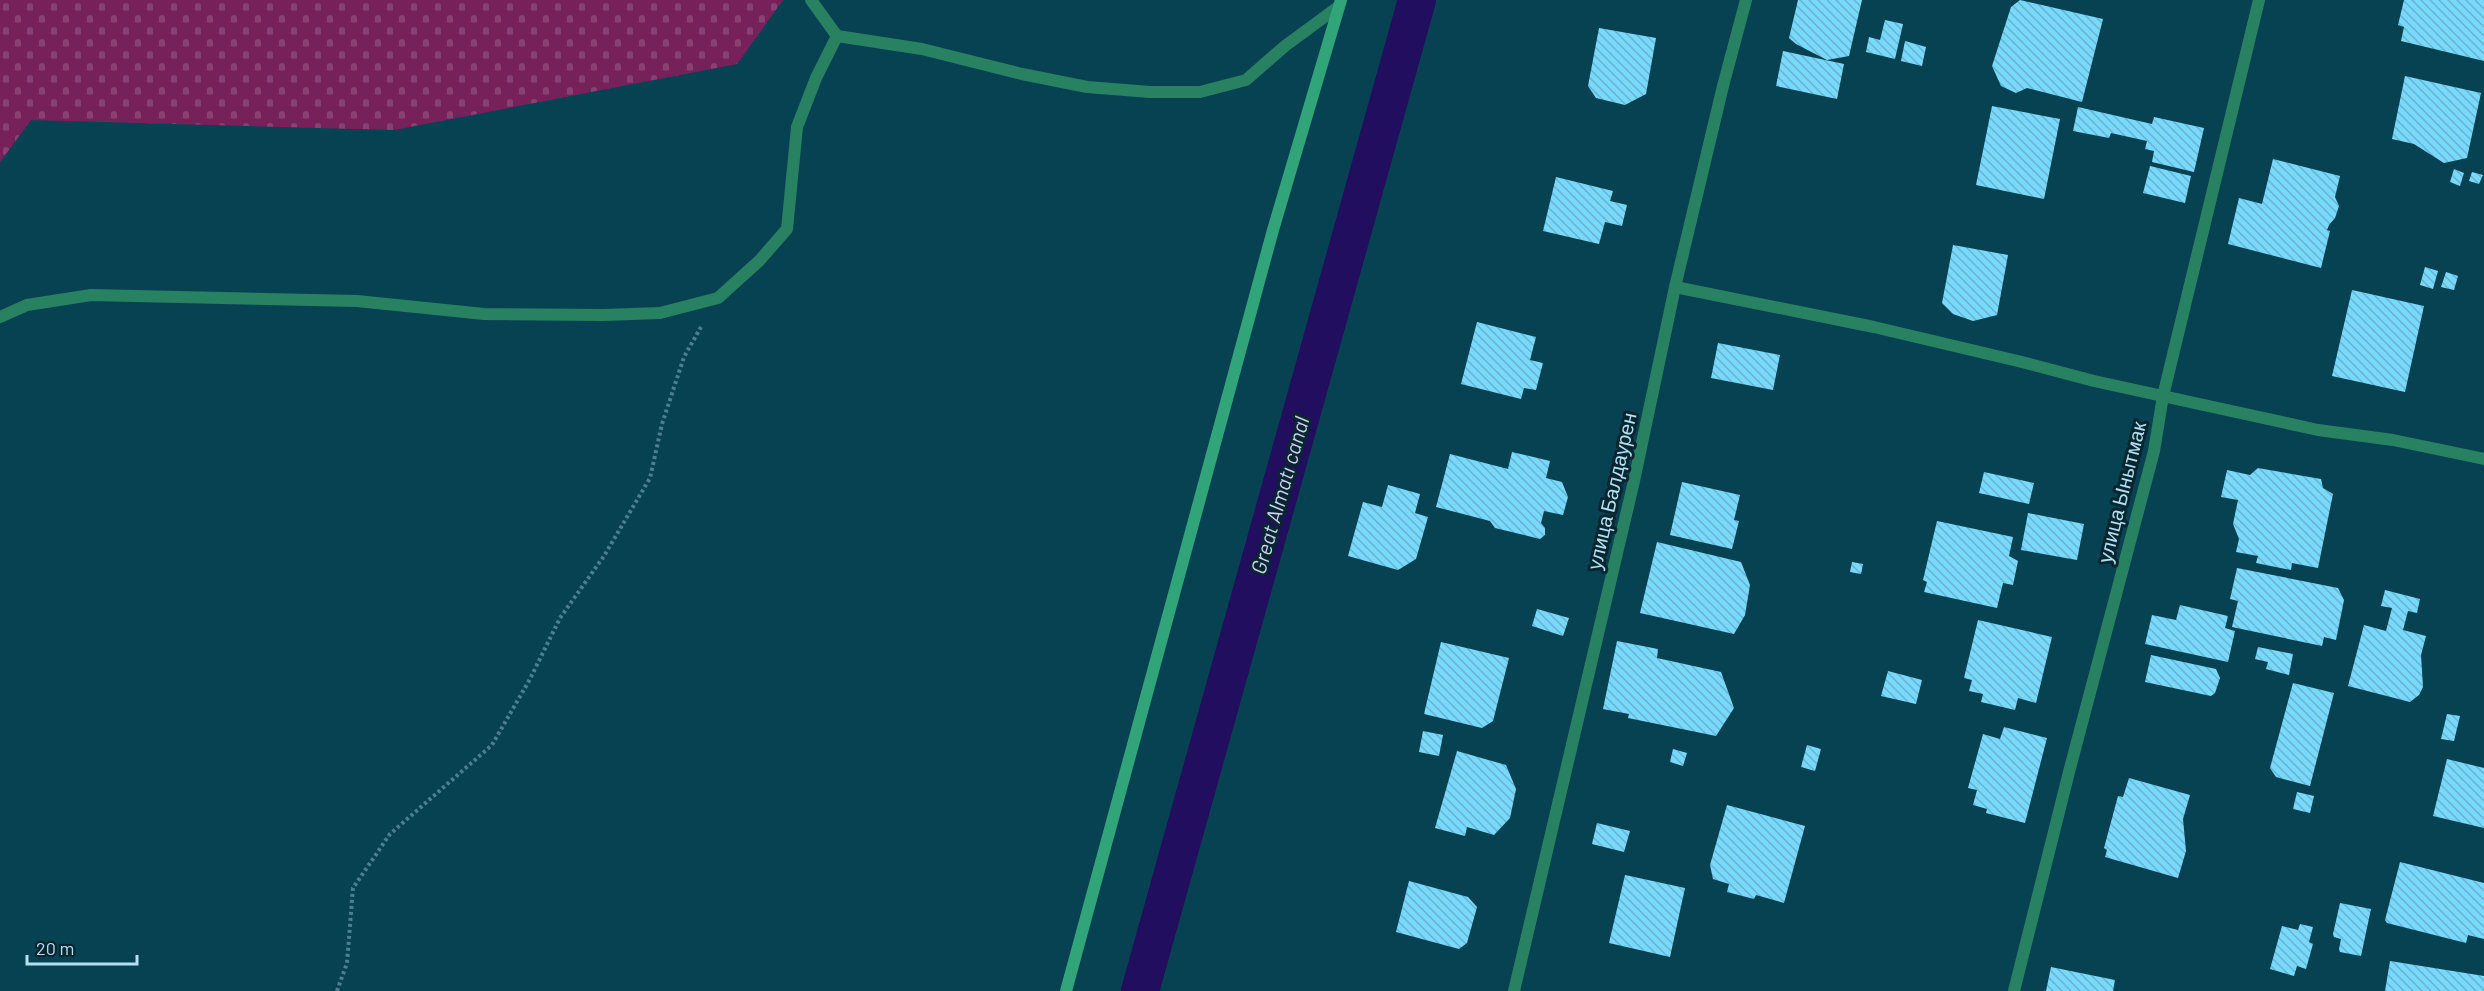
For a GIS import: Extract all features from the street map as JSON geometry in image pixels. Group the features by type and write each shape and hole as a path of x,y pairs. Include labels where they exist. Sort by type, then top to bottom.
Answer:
{"street":[{"path":"811,0 837,36 922,49 1022,74 1087,87 1150,92 1200,92 1246,80 1339,4"},
{"name":"улица Балдаурен","path":"1514,991 1634,481 1675,287 1746,0"},
{"name":"улица Ынытмак","path":"2014,991 2068,772 2154,451 2163,396 2259,0"},
{"path":"1066,991 1273,230 1339,4"},
{"path":"0,318 27,305 91,296 357,301 484,314 603,315 660,313 718,298 759,261 788,229 797,127 816,78 837,36"},
{"path":"1675,287 1874,327 2163,396 2318,430 2393,440 2484,459"}],"path":[{"path":"337,991 347,963 353,888 390,834 492,745 530,679 560,618 603,556 650,478 662,424 684,357 718,298"}],"green space":[{"path":"0,0 783,0 737,64 394,130 31,120 0,162"}],"building":[{"path":"1798,0 1862,0 1849,56 1827,60 1789,38"},
{"path":"2020,0 2103,19 2082,102 2027,88 2016,93 2001,86 1992,66 2011,7"},
{"path":"2404,0 2484,0 2484,61 2401,41 2404,27 2398,25"},
{"path":"1885,20 1903,24 1895,59 1866,52 1869,37 1880,40"},
{"path":"1599,28 1656,38 1646,94 1625,105 1596,98 1588,86"},
{"path":"1905,41 1926,47 1922,66 1901,61"},
{"path":"1783,51 1844,64 1837,99 1776,86"},
{"path":"2405,76 2481,93 2467,158 2444,163 2414,144 2392,139"},
{"path":"1992,106 2060,119 2044,199 1976,185"},
{"path":"2078,107 2152,124 2154,117 2204,128 2194,172 2152,162 2154,151 2145,149 2147,141 2111,133 2109,138 2073,131"},
{"path":"2273,159 2340,176 2335,197 2339,206 2327,230 2330,231 2321,268 2228,244 2239,198 2262,204"},
{"path":"2150,166 2191,176 2185,203 2143,193"},
{"path":"2454,169 2464,173 2460,186 2450,182"},
{"path":"2472,172 2483,175 2479,184 2469,181"},
{"path":"1556,177 1613,191 1610,201 1627,205 1622,226 1605,222 1599,244 1543,231"},
{"path":"1953,245 2008,255 1997,315 1973,321 1953,314 1942,303"},
{"path":"2425,267 2438,271 2433,289 2420,285"},
{"path":"2446,272 2458,276 2454,290 2441,287"},
{"path":"2352,290 2424,306 2405,392 2332,376"},
{"path":"1477,322 1536,337 1530,360 1543,363 1536,390 1524,388 1521,399 1461,384"},
{"path":"1718,343 1780,355 1773,390 1711,378"},
{"path":"1512,452 1550,461 1546,478 1562,482 1568,497 1563,515 1544,511 1541,523 1545,528 1545,535 1540,539 1495,528 1490,521 1436,507 1450,454 1508,469"},
{"path":"2258,468 2321,479 2323,488 2333,494 2318,568 2292,563 2291,570 2256,563 2258,556 2236,552 2239,539 2233,524 2238,500 2221,497 2227,470 2250,475"},
{"path":"1984,472 2034,483 2029,504 1979,493"},
{"path":"1682,482 1740,495 1734,520 1739,521 1732,549 1670,535"},
{"path":"1388,485 1420,494 1415,513 1428,517 1416,559 1398,570 1348,556 1363,502 1382,507"},
{"path":"2028,513 2084,524 2077,560 2021,550"},
{"path":"1937,521 2013,537 2009,556 2018,561 2013,585 2003,583 1997,608 1924,592 1927,582 1923,580"},
{"path":"1657,542 1741,562 1750,585 1745,615 1734,634 1640,613"},
{"path":"1852,562 1863,564 1861,574 1850,572"},
{"path":"2237,568 2338,588 2344,600 2336,640 2324,637 2322,646 2232,627 2238,601 2230,599"},
{"path":"2385,590 2420,599 2417,613 2408,611 2403,630 2426,636 2421,655 2423,687 2419,695 2410,702 2348,686 2364,625 2386,631 2392,608 2381,606"},
{"path":"2180,605 2228,616 2225,628 2235,631 2228,662 2145,644 2152,615 2176,620"},
{"path":"1537,609 1569,618 1563,636 1532,626"},
{"path":"1978,620 2052,637 2036,703 2018,698 2015,710 1981,702 1983,694 1969,691 1972,680 1964,678"},
{"path":"1617,641 1658,649 1657,658 1721,672 1734,708 1716,736 1628,718 1629,714 1603,709"},
{"path":"1441,642 1509,658 1493,721 1482,728 1424,714"},
{"path":"2258,647 2293,654 2289,675 2266,669 2268,662 2255,659"},
{"path":"2151,655 2216,669 2220,678 2215,693 2211,696 2145,682"},
{"path":"1888,671 1922,680 1916,704 1881,696"},
{"path":"2293,683 2334,693 2310,786 2276,777 2270,768"},
{"path":"2447,714 2460,716 2454,741 2441,739"},
{"path":"2004,727 2047,738 2025,823 1986,813 1987,809 1973,805 1977,790 1968,788 1983,734 2000,739"},
{"path":"1423,731 1443,735 1439,756 1419,752"},
{"path":"1807,745 1821,749 1815,771 1801,767"},
{"path":"1673,749 1687,753 1683,766 1670,762"},
{"path":"1457,751 1506,765 1516,789 1510,818 1494,835 1467,827 1465,836 1435,828"},
{"path":"2447,759 2484,768 2484,828 2433,816"},
{"path":"2129,778 2190,795 2183,819 2186,851 2178,878 2105,857 2107,850 2104,848 2118,796 2123,797"},
{"path":"2297,792 2314,796 2310,813 2293,809"},
{"path":"1727,805 1805,826 1784,903 1756,895 1754,899 1727,892 1729,884 1713,879 1710,865"},
{"path":"1597,823 1630,831 1624,852 1592,844"},
{"path":"2400,862 2484,883 2484,939 2468,935 2466,943 2387,923 2385,920"},
{"path":"1625,875 1685,888 1670,957 1609,943"},
{"path":"1409,881 1468,897 1477,907 1467,943 1459,949 1396,932"},
{"path":"2340,903 2371,909 2361,956 2340,952 2341,939 2334,937"},
{"path":"2300,924 2313,927 2309,942 2313,944 2306,969 2297,966 2294,976 2270,969 2282,926 2298,930"},
{"path":"2390,961 2484,976 2484,991 2385,991"},
{"path":"2051,967 2115,980 2113,991 2046,991"}],"waterway":[{"name":"Great Almatı canal","path":"1140,991 1417,0"}]}
